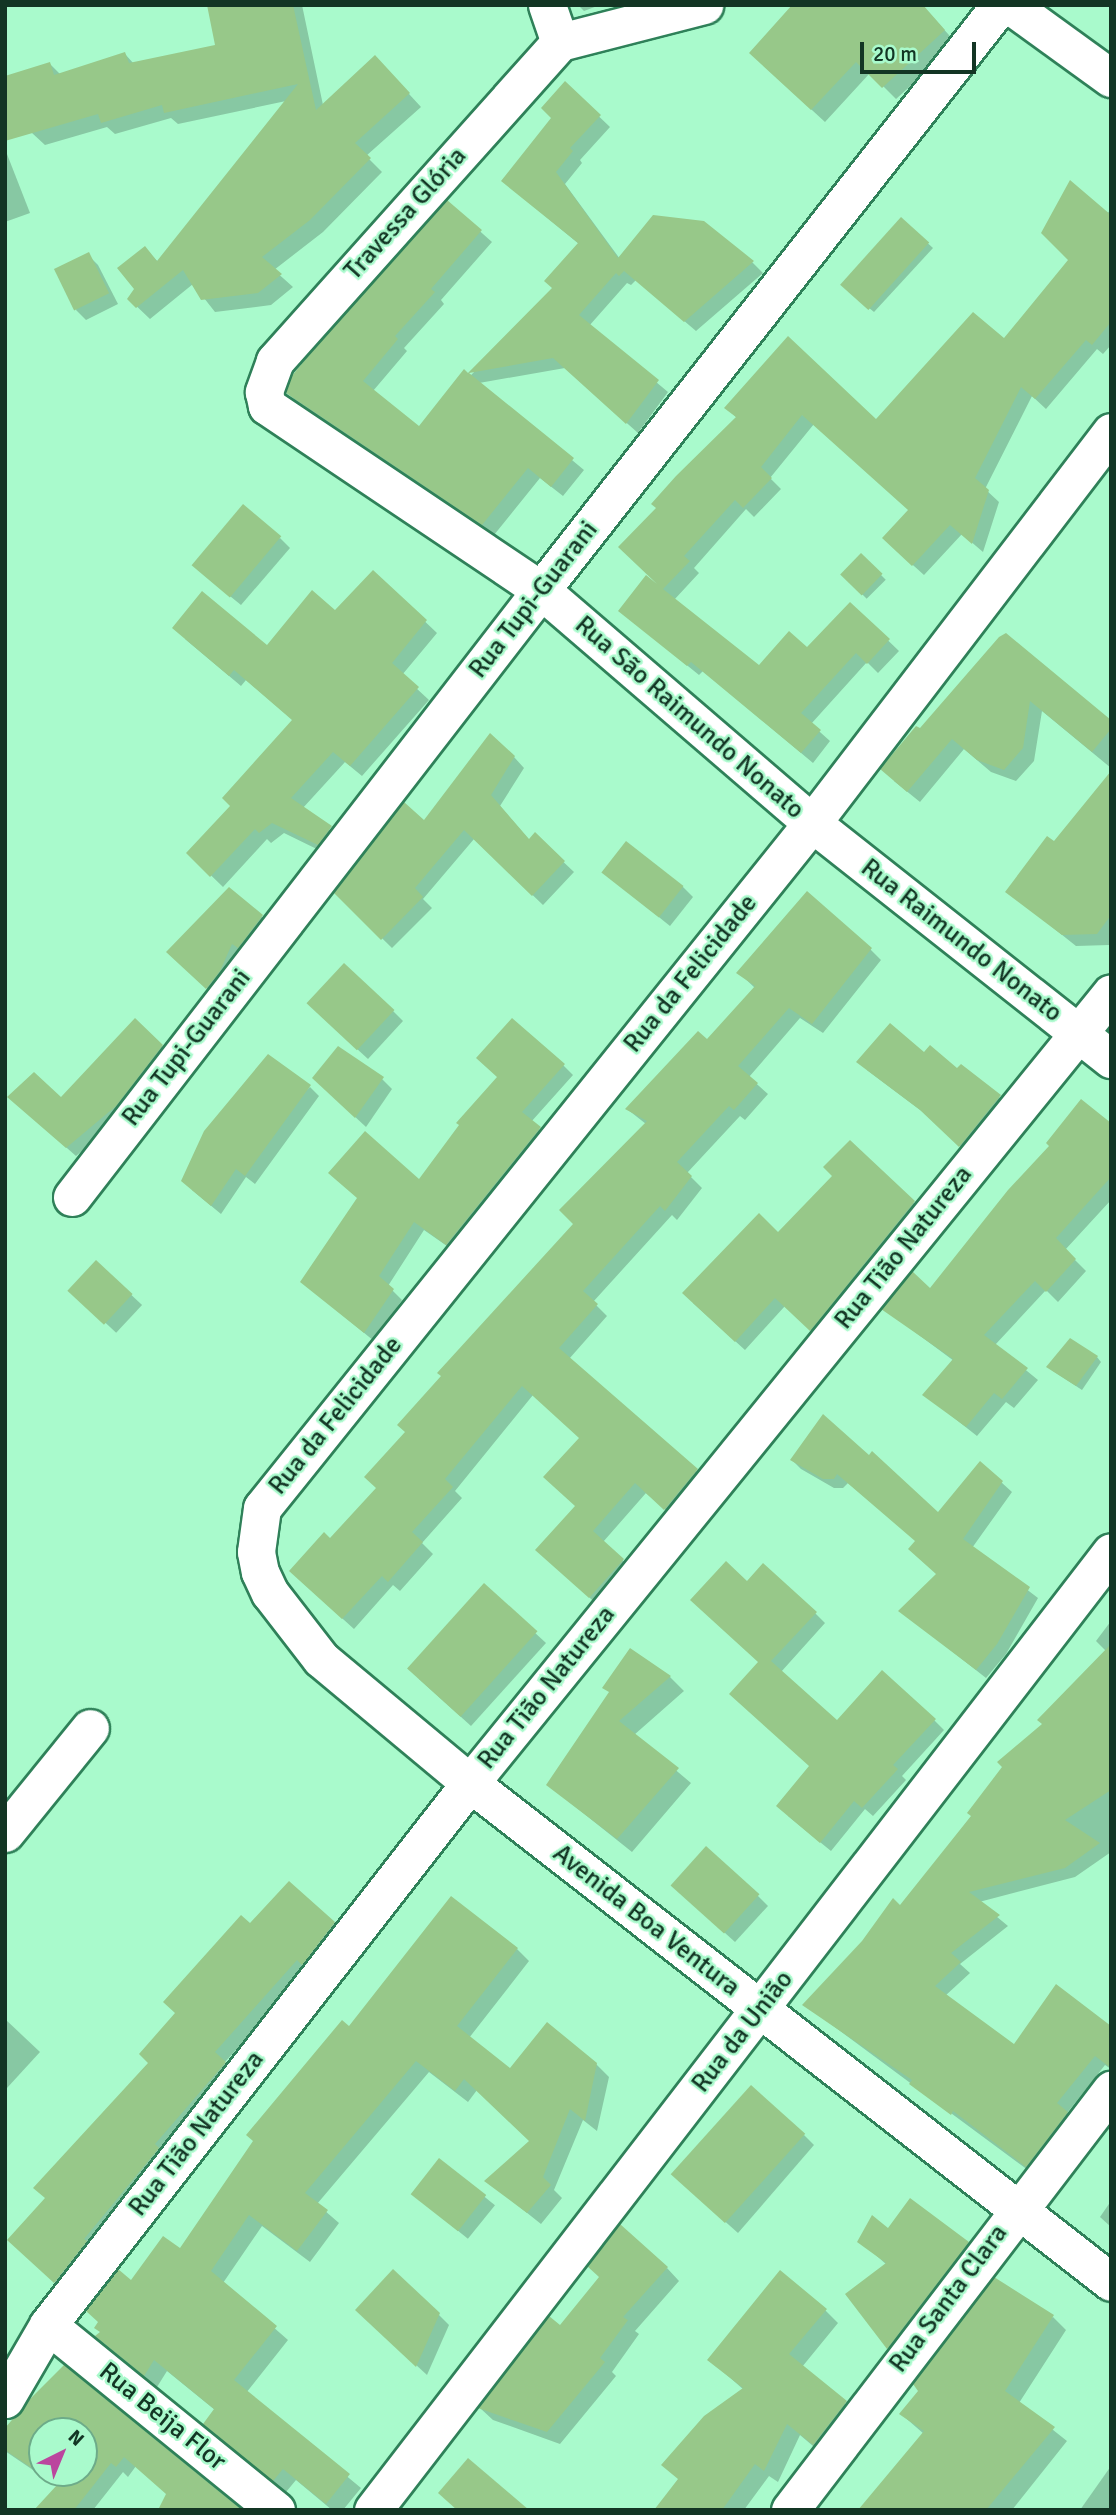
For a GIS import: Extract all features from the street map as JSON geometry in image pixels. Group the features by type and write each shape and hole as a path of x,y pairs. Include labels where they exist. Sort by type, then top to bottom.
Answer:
{"street":[{"path":"547,5 560,42 704,5"},
{"name":"Rua Tupi-Guarani","path":"72,1198 541,590 1000,5"},
{"path":"1010,5 1111,78"},
{"name":"Travessa Glória","path":"264,392 275,361 560,42"},
{"name":"Rua São Raimundo Nonato","path":"264,392 267,406 541,590 812,823"},
{"name":"Rua da Felicidade","path":"262,1508 812,823 1111,432"},
{"name":"Rua Raimundo Nonato","path":"812,823 1111,1059"},
{"name":"Rua Tião Natureza","path":"5,2399 48,2325 470,1783 1111,993"},
{"name":"Avenida Boa Ventura","path":"262,1508 256,1532 260,1572 286,1617 321,1659 470,1783 1111,2282"},
{"name":"Rua da União","path":"373,2510 761,2010 1111,1552"},
{"path":"5,1833 90,1728"},
{"name":"Rua Santa Clara","path":"790,2510 1017,2208 1111,2090"},
{"name":"Rua Beija Flor","path":"48,2325 276,2510"}],"building":[{"path":"207,5 293,5 316,110 375,55 410,93 355,143 371,158 310,220 262,257 282,274 258,293 201,300 183,270 136,308 127,299 134,289 117,268 145,246 157,261 298,84 164,113 162,105 101,123 98,114 5,141 5,76 50,62 54,75 125,52 129,63 215,45"},
{"path":"792,5 923,5 945,30 882,88 856,62 811,110 749,53"},
{"path":"565,81 601,115 570,148 573,151 556,172 618,258 653,215 704,221 754,261 684,322 624,271 619,276 616,273 579,315 659,380 626,424 553,358 469,373 574,458 551,487 528,468 482,525 286,393 291,377 312,351 447,200 482,230 431,289 435,292 395,336 398,339 363,381 419,426 464,369 468,373 552,288 544,281 578,243 501,181 551,118 541,108"},
{"path":"1070,180 1111,215 1111,322 1092,345 1086,340 1035,399 1021,387 975,478 989,490 972,544 950,525 912,566 882,538 908,510 802,415 761,467 772,478 743,508 735,500 684,556 690,561 663,589 759,665 789,631 807,647 850,602 890,639 867,664 856,653 801,713 821,730 801,753 691,662 687,666 618,611 646,575 657,584 618,547 656,508 651,504 676,476 736,417 724,408 788,336 876,419 973,312 1004,338 1068,260 1041,233"},
{"path":"901,217 929,242 868,310 840,285"},
{"path":"89,252 109,293 74,310 54,269"},
{"path":"243,504 281,536 230,597 192,565"},
{"path":"861,553 883,574 862,595 840,575"},
{"path":"373,570 427,620 392,663 419,687 350,766 333,752 291,798 332,826 318,845 272,823 259,833 255,829 210,877 186,853 230,806 222,798 292,720 234,670 229,676 172,628 202,591 267,645 312,590 335,610"},
{"path":"1006,633 1111,720 1111,729 1092,752 1030,701 1023,748 1004,770 977,760 952,739 907,792 880,769 916,726 920,728 999,637"},
{"path":"490,733 515,756 491,795 529,839 535,832 565,861 532,896 464,830 415,888 423,897 381,940 334,893 404,802 424,820"},
{"path":"1111,771 1111,915 1097,934 1062,935 1005,892 1047,836 1054,841"},
{"path":"626,841 684,886 659,917 601,873"},
{"path":"229,887 263,915 238,948 232,944 220,971 206,989 166,952"},
{"path":"807,891 872,948 812,1024 789,1008 738,1066 758,1083 734,1110 729,1106 677,1162 692,1176 665,1211 660,1206 583,1291 598,1304 559,1348 698,1469 664,1510 635,1483 593,1531 624,1559 589,1598 535,1550 575,1506 543,1477 579,1438 522,1386 445,1479 453,1487 412,1532 423,1542 388,1582 382,1576 342,1619 289,1571 324,1532 330,1538 376,1488 364,1477 405,1432 397,1425 441,1376 437,1373 573,1224 559,1210 647,1121 625,1109 698,1031 707,1039 755,986 736,973"},
{"path":"344,963 394,1010 357,1050 306,1003"},
{"path":"135,1018 163,1045 116,1106 66,1148 7,1097 34,1072 61,1097"},
{"path":"512,1018 565,1064 522,1112 541,1127 446,1245 414,1222 379,1276 394,1289 364,1333 300,1282 357,1198 328,1173 365,1131 419,1179 459,1125 456,1123 497,1077 476,1058"},
{"path":"890,1023 924,1052 930,1045 957,1068 961,1064 1001,1095 959,1147 920,1110 856,1062"},
{"path":"338,1046 384,1077 355,1118 312,1078"},
{"path":"268,1054 311,1085 245,1176 236,1169 211,1206 181,1181 204,1131"},
{"path":"1081,1099 1111,1123 1111,1177 1056,1238 1076,1259 1046,1292 1035,1281 984,1335 1028,1368 1002,1399 994,1393 966,1427 922,1395 953,1359 881,1309 912,1271 930,1288 1008,1190 1049,1146 1046,1143"},
{"path":"850,1140 915,1201 810,1331 775,1298 735,1342 682,1293 759,1213 778,1232 832,1176 823,1167"},
{"path":"96,1260 133,1294 104,1325 67,1291"},
{"path":"1070,1338 1098,1356 1076,1386 1046,1367"},
{"path":"823,1414 869,1455 872,1451 938,1512 980,1461 1003,1481 963,1539 1030,1587 997,1644 976,1670 898,1611 936,1574 908,1549 915,1541 837,1474 834,1479 823,1479 790,1460"},
{"path":"726,1561 747,1581 763,1563 817,1612 771,1661 837,1720 882,1670 936,1719 893,1765 898,1769 862,1808 854,1801 820,1843 776,1806 809,1766 729,1694 758,1662 690,1600"},
{"path":"484,1583 538,1631 461,1717 407,1668"},
{"path":"1111,1644 1111,1790 1065,1820 1100,1843 1065,1868 969,1892 1000,1915 951,1953 961,1962 935,1986 1014,2044 1056,1984 1111,2026 1111,2068 1095,2056 1057,2103 1068,2112 1026,2167 953,2111 951,2115 909,2084 912,2080 802,2005 862,1941 893,1898 900,1905 971,1816 967,1813 1002,1767 997,1762 1042,1724 1037,1720"},
{"path":"630,1648 671,1676 619,1721 679,1768 617,1839 546,1785 609,1692 602,1688"},
{"path":"706,1846 760,1894 724,1934 671,1885"},
{"path":"289,1881 335,1922 302,1965 297,1960 215,2052 226,2062 155,2144 159,2148 84,2239 87,2241 54,2283 7,2240 45,2198 33,2188 148,2063 139,2054 175,2013 163,2002 241,1915 250,1923"},
{"path":"451,1896 518,1948 457,2026 510,2068 547,2022 597,2063 585,2121 570,2109 543,2177 551,2185 527,2213 484,2181 529,2141 464,2079 455,2091 416,2061 305,2193 328,2210 297,2251 249,2215 211,2271 277,2326 234,2380 350,2474 326,2504 283,2469 273,2481 203,2424 214,2409 154,2360 144,2376 95,2336 100,2332 94,2328 98,2322 86,2311 118,2269 131,2280 163,2236 180,2248 253,2141 246,2135 342,2020 349,2026"},
{"path":"751,2085 805,2134 725,2223 671,2174"},
{"path":"439,2158 486,2195 458,2231 411,2194"},
{"path":"910,2198 969,2242 887,2349 845,2294 886,2263 857,2242 872,2215 888,2228"},
{"path":"620,2224 668,2267 623,2317 628,2320 600,2358 605,2362 547,2432 478,2408 549,2316 560,2325 599,2277 587,2266"},
{"path":"393,2269 440,2313 416,2367 355,2310"},
{"path":"780,2270 827,2309 789,2354 847,2401 813,2445 787,2424 764,2471 755,2464 722,2510 654,2510 678,2479 661,2465 704,2416 743,2388 707,2360"},
{"path":"994,2277 1054,2315 1005,2391 1055,2427 986,2510 858,2510 924,2431 899,2414 918,2391 913,2384"},
{"path":"64,2365 242,2510 158,2510 166,2494 124,2457 116,2467 111,2463 98,2480 98,2417 28,2417 28,2465 5,2450 5,2428"},
{"path":"468,2458 529,2510 457,2510 438,2493"},
{"path":"55,2487 92,2487 74,2510 34,2510"}]}
